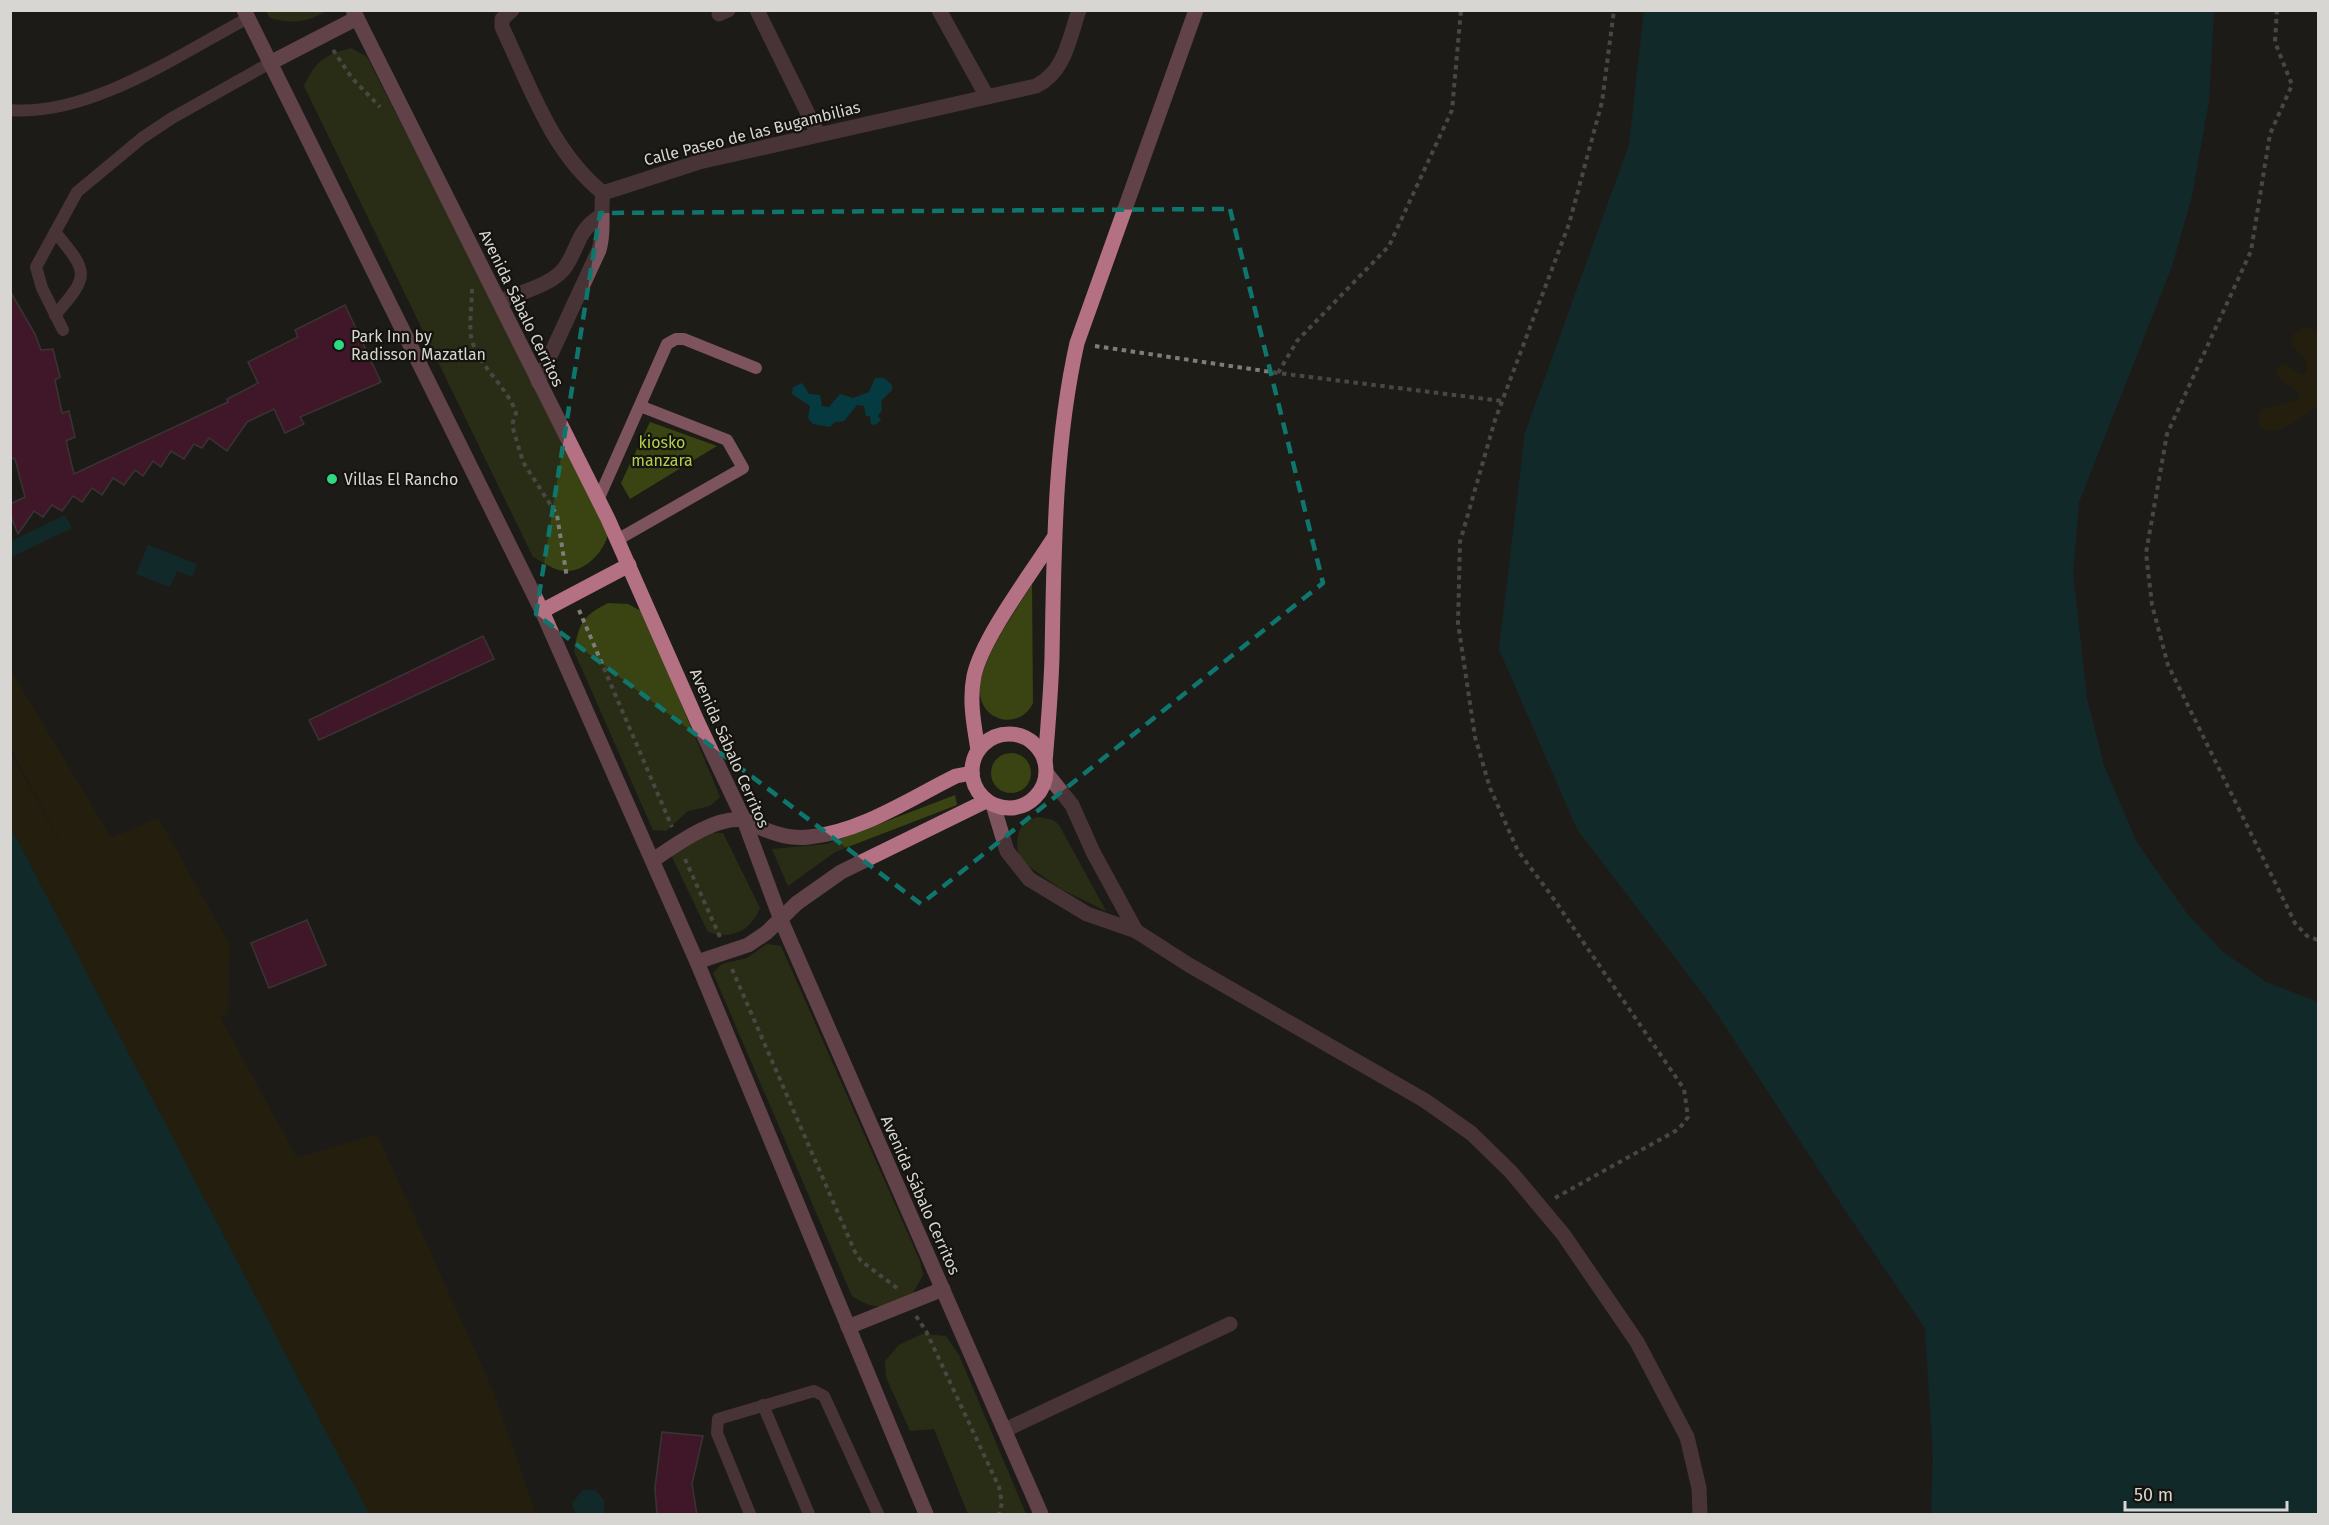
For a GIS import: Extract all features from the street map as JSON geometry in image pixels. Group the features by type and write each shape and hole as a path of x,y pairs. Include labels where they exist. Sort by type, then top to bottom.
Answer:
{"main road":[{"path":"697,962 748,945 781,920 797,903 840,872 990,803 1015,808 1027,804 1037,796 1046,768 1052,658 1053,539 1068,383 1077,343 1196,10"},
{"path":"246,14 542,611 697,962 926,1515"},
{"path":"270,63 324,35 355,14"},
{"name":"Avenida Sábalo Cerritos","path":"355,14 501,301 538,382 629,565 698,723 744,820 781,920 1041,1515"},
{"path":"978,750 971,703 974,675 985,647 1053,539"},
{"path":"542,611 629,565"},
{"path":"990,803 975,785 972,773 973,761 978,750 997,735 1010,734 1032,741 1041,750 1046,768"},
{"path":"653,860 713,825 744,820 781,837 811,837 834,832 861,823 956,776 972,773"},
{"path":"848,1327 943,1289"}],"street":[{"path":"512,10 502,20 502,27 551,131 582,176 603,193 599,217 604,234 586,282 538,382"},
{"path":"757,10 818,134"},
{"path":"939,10 986,95"},
{"name":"Calle Paseo de las Bugambilias","path":"603,193 671,170 986,95 1036,86 1051,78 1059,67 1079,10"},
{"path":"501,301 552,279 566,267 586,226 599,217"},
{"path":"566,267 586,282"},
{"path":"1046,768 1072,805 1093,852 1136,931"},
{"path":"990,803 1007,851 1029,879 1087,914 1136,931 1189,965 1424,1100 1471,1134 1511,1172 1542,1206 1638,1342 1687,1437 1696,1466 1700,1515"},
{"path":"1005,1430 1230,1324"}],"lane":[{"path":"10,110 33,112 61,106 104,91 150,70 246,14"},
{"path":"63,330 42,288 36,267 77,192 142,138 191,106 270,63"},
{"path":"56,232 74,255 83,273 80,287 56,315"},
{"path":"598,500 667,344 676,339 684,339 756,368"},
{"path":"617,540 743,468 727,440 640,406"},
{"path":"750,1515 716,1426 718,1419 814,1391 824,1396 878,1515"},
{"path":"763,1405 809,1515"}],"path":[{"path":"1278,373 1297,341 1389,246 1452,110 1461,10"},
{"path":"1542,1206 1679,1129 1688,1117 1684,1089 1551,895 1518,851 1490,788 1475,737 1458,623 1460,542 1502,401 1569,224 1602,102 1614,10"},
{"path":"2277,10 2275,42 2292,85 2270,134 2251,251 2167,435 2146,553 2152,605 2168,665 2295,923 2307,936 2319,940"},
{"path":"324,35 352,78 382,109"},
{"path":"472,285 471,337 476,349 512,400 516,413 512,425 514,436 523,462 534,483 557,515 565,574 584,624 719,934 725,954 855,1252 861,1261 895,1285 926,1331 999,1487 1002,1503 999,1515"},
{"path":"1077,343 1278,373 1502,401"}],"highlighted area":[{"path":"1230,209 1323,583 921,904 536,614 600,213"}],"green space":[{"path":"266,11 326,11 312,18 292,22 270,18"},
{"path":"351,48 367,57 609,529 599,553 577,570 559,570 533,557 304,86 322,60"},
{"name":"kiosko manzara","path":"650,422 717,446 630,499 621,483"},
{"path":"1032,584 1033,703 1027,712 1019,717 1011,720 1002,719 986,710 980,691 981,679 985,665 1000,636"},
{"path":"608,603 628,604 643,612 720,797 710,806 688,811 666,831 653,830 574,651 583,622 592,612"},
{"path":"1011,753 1019,754 1025,759 1030,765 1030,781 1025,787 1019,792 1011,793 1003,792 997,787 992,781 991,773 992,765 997,759 1003,754"},
{"path":"955,795 957,805 835,852 788,886 772,849 827,844"},
{"path":"1038,817 1053,820 1059,825 1106,911 1061,889 1020,860 1017,846 1018,834 1025,824"},
{"path":"708,833 723,833 760,908 751,923 732,934 708,932 672,857 681,846"},
{"path":"767,944 781,946 920,1261 923,1275 909,1300 873,1306 852,1296 713,973 722,964 747,958"},
{"path":"922,1334 946,1336 959,1355 1026,1514 968,1514 934,1429 910,1431 886,1377 885,1361 899,1345"}],"sand":[{"path":"2304,327 2313,329 2318,334 2318,406 2286,427 2278,430 2263,429 2258,422 2260,410 2297,400 2300,396 2298,391 2280,380 2277,367 2286,364 2301,375 2307,373 2306,362 2292,344 2293,335"},
{"path":"10,669 111,838 158,818 230,945 228,1014 220,1017 297,1158 377,1134 493,1391 536,1514 369,1514 11,828 11,753 82,883 11,748"}],"water":[{"path":"1644,11 2214,11 2209,100 2192,196 2172,266 2079,502 2073,573 2087,699 2104,766 2137,843 2188,915 2223,952 2266,982 2318,1002 2318,1514 1931,1514 1933,1456 1925,1328 1712,1006 1577,829 1499,649 1525,433 1629,145"},
{"path":"875,378 884,378 892,385 892,390 881,401 882,410 878,416 881,420 875,425 871,424 870,416 866,416 864,406 857,405 844,421 835,422 830,427 813,424 808,418 810,406 792,394 793,387 802,383 809,394 820,395 822,406 829,407 840,394 853,398 869,392"},
{"path":"65,515 72,528 11,557 11,541"},
{"path":"148,545 197,564 192,577 177,571 170,587 136,574"},
{"path":"11,828 369,1514 11,1514"},
{"path":"583,1490 595,1490 604,1500 604,1514 576,1514 572,1503"}],"building":[{"path":"10,291 35,334 41,350 53,349 60,377 55,380 62,413 69,411 75,437 66,441 74,474 228,402 227,399 258,383 248,362 298,337 295,330 345,305 381,382 300,417 304,424 285,433 274,409 247,422 227,451 209,438 202,448 194,444 184,459 171,451 161,467 153,461 143,476 135,470 124,485 113,478 102,495 92,488 82,502 73,496 62,511 52,505 43,517 34,511 18,534 10,514 10,504 25,497 15,459 10,457"},
{"path":"483,636 494,659 319,740 309,720"},
{"path":"307,920 326,965 269,988 251,943"},
{"path":"662,1432 703,1436 692,1484 697,1515 657,1515 655,1488"}],"place":[{"name":"Park Inn by Radisson Mazatlan","path":"339,345"},
{"name":"Villas El Rancho","path":"332,479"}]}
